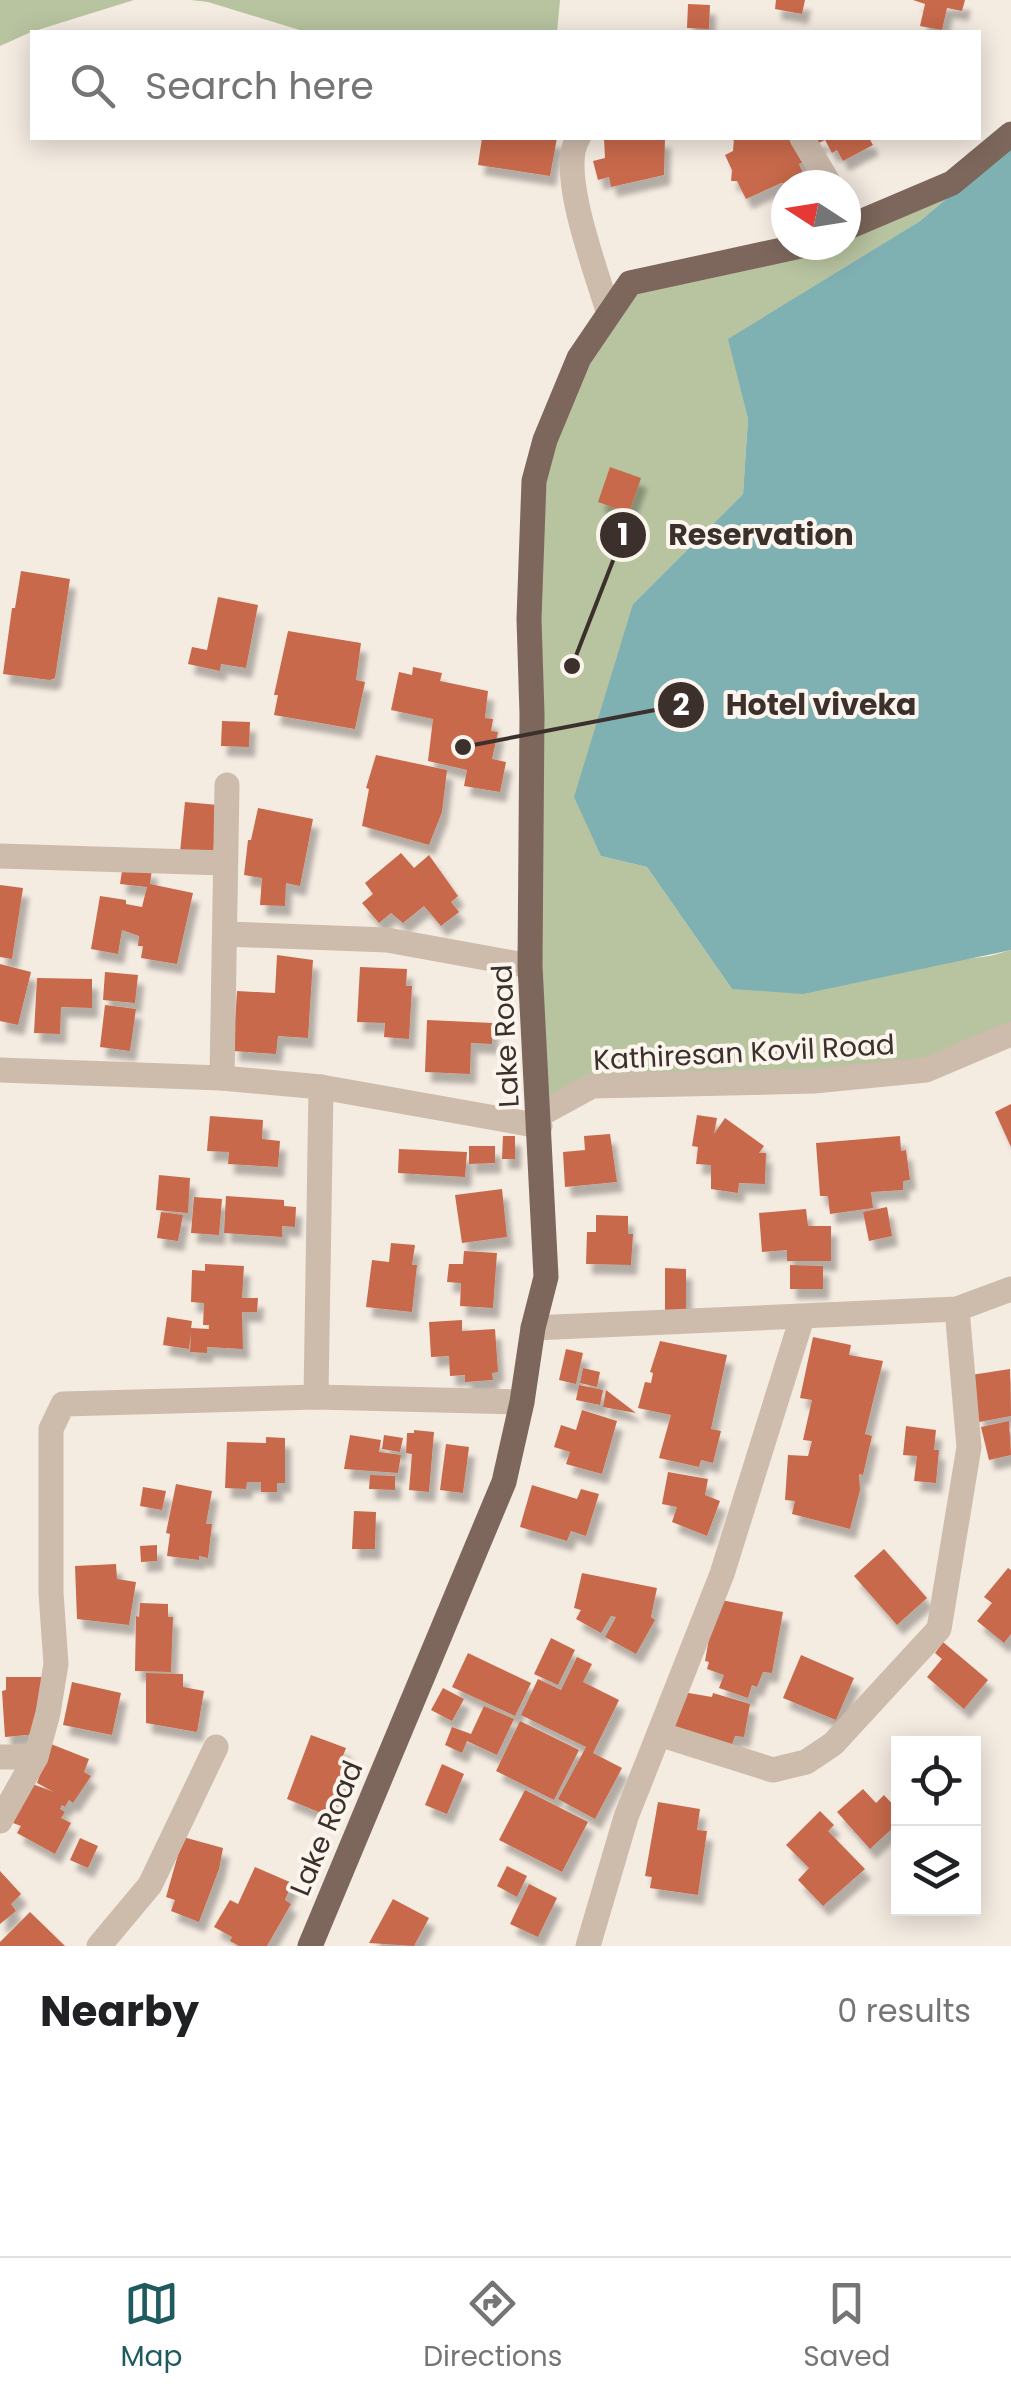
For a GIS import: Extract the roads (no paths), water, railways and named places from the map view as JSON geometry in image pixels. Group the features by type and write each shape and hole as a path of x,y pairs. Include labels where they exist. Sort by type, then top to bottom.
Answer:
{"main road":[{"path":"861,219 952,183 1011,134"},
{"name":"Lake Road","path":"310,1946 504,1482 546,1277 530,966 529,618 534,481 544,440 579,358 630,284 771,253"}],"street":[{"path":"577,140 572,183 609,314"},
{"path":"803,140 821,170"},
{"path":"222,1078 227,785"},
{"path":"0,856 224,863"},
{"path":"226,934 387,940 530,966"},
{"name":"Kathiresan Kovil Road","path":"540,1121 592,1086 814,1081 926,1070 1011,1034"},
{"path":"0,1070 222,1078 321,1088 540,1121"},
{"path":"316,1397 321,1088"},
{"path":"533,1328 957,1309 1011,1289"},
{"path":"659,1734 774,1770 806,1762 833,1744 938,1629 969,1446 957,1309"},
{"path":"588,1946 626,1817 722,1574 802,1318"},
{"path":"0,1822 36,1757 56,1664 51,1593 51,1429 62,1404 316,1397 522,1402"},
{"path":"99,1946 150,1885 216,1747"},
{"path":"0,1757 36,1757"}],"water":[{"path":"1011,144 1011,950 803,994 732,989 647,867 601,856 574,797 633,604 743,494 748,419 728,339 920,221"}],"place":[{"name":"Reservation","path":"572,666"},
{"name":"Hotel viveka","path":"463,747"}]}
